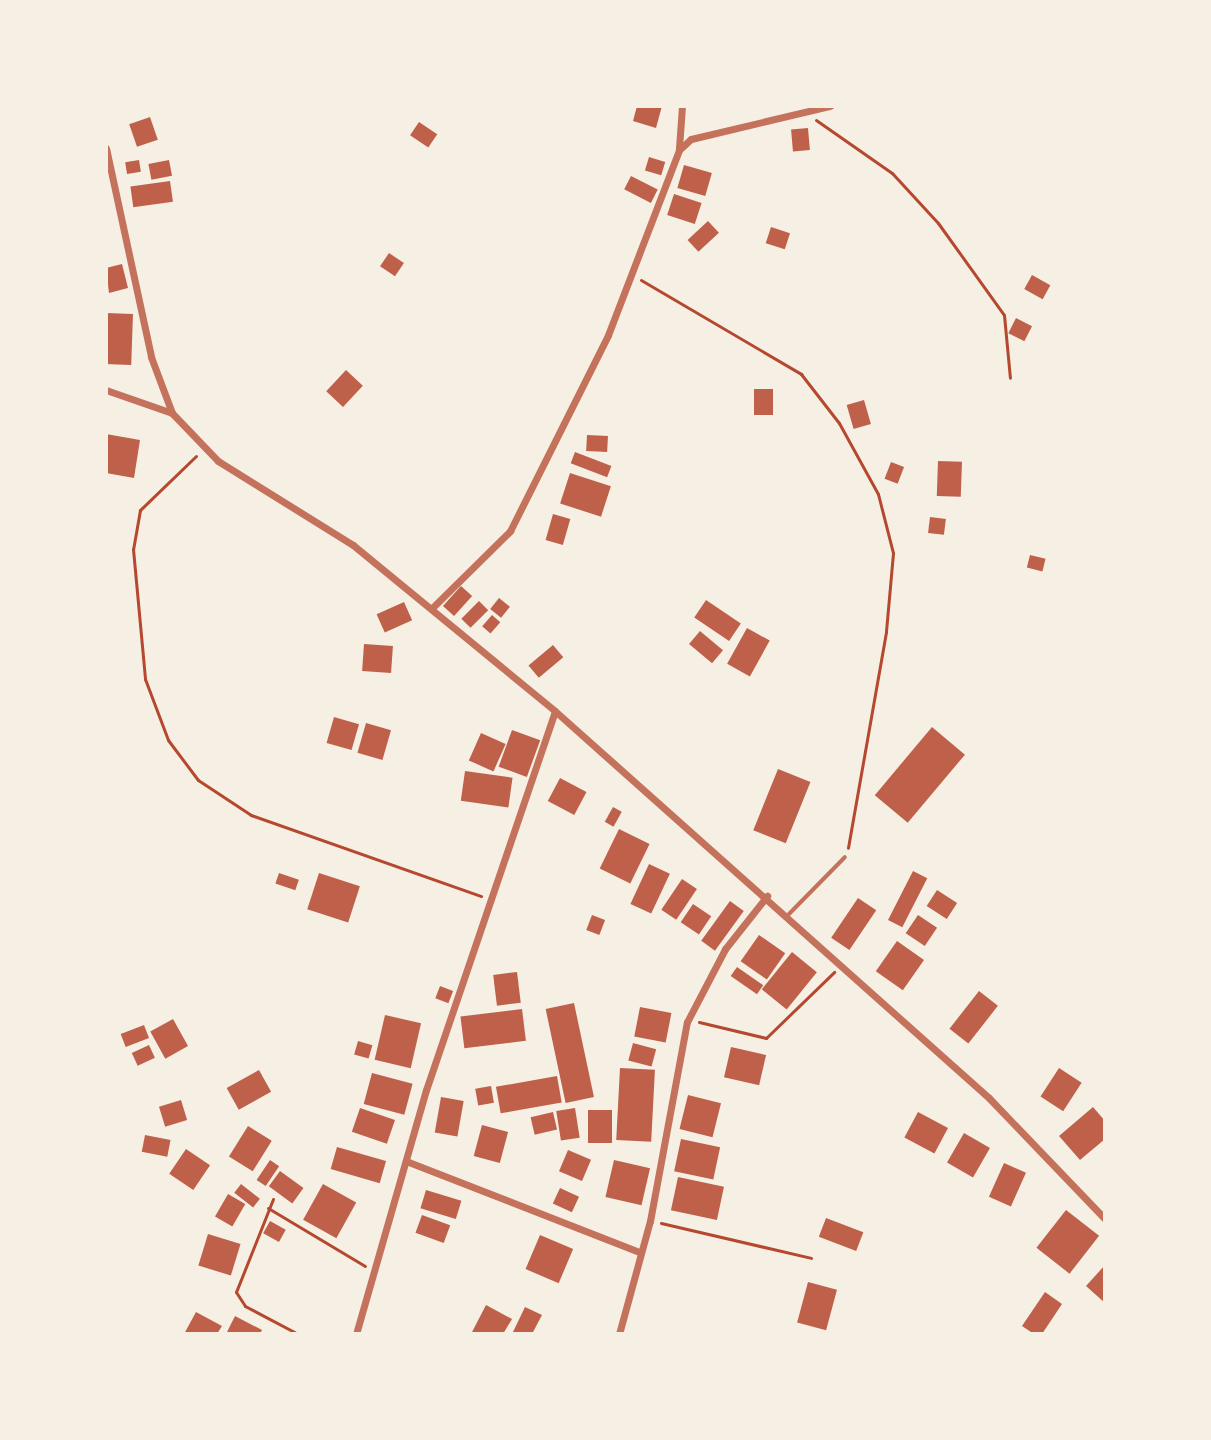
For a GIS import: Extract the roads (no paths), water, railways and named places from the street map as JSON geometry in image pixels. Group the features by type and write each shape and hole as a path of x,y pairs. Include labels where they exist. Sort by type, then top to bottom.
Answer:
{"street":[{"path":"432,608 452,581 510,531 631,275 679,150 682,106"},
{"path":"679,150 691,139 830,106"},
{"path":"106,148 151,357 172,413 205,448 353,545 555,711 767,896 989,1098 1105,1219"},
{"path":"106,390 172,413"},
{"path":"356,1334 406,1161 555,711"},
{"path":"619,1334 650,1221 688,1019 725,949 767,896"},
{"path":"406,1161 640,1252"}],"lane":[{"path":"788,915 845,857"}]}
